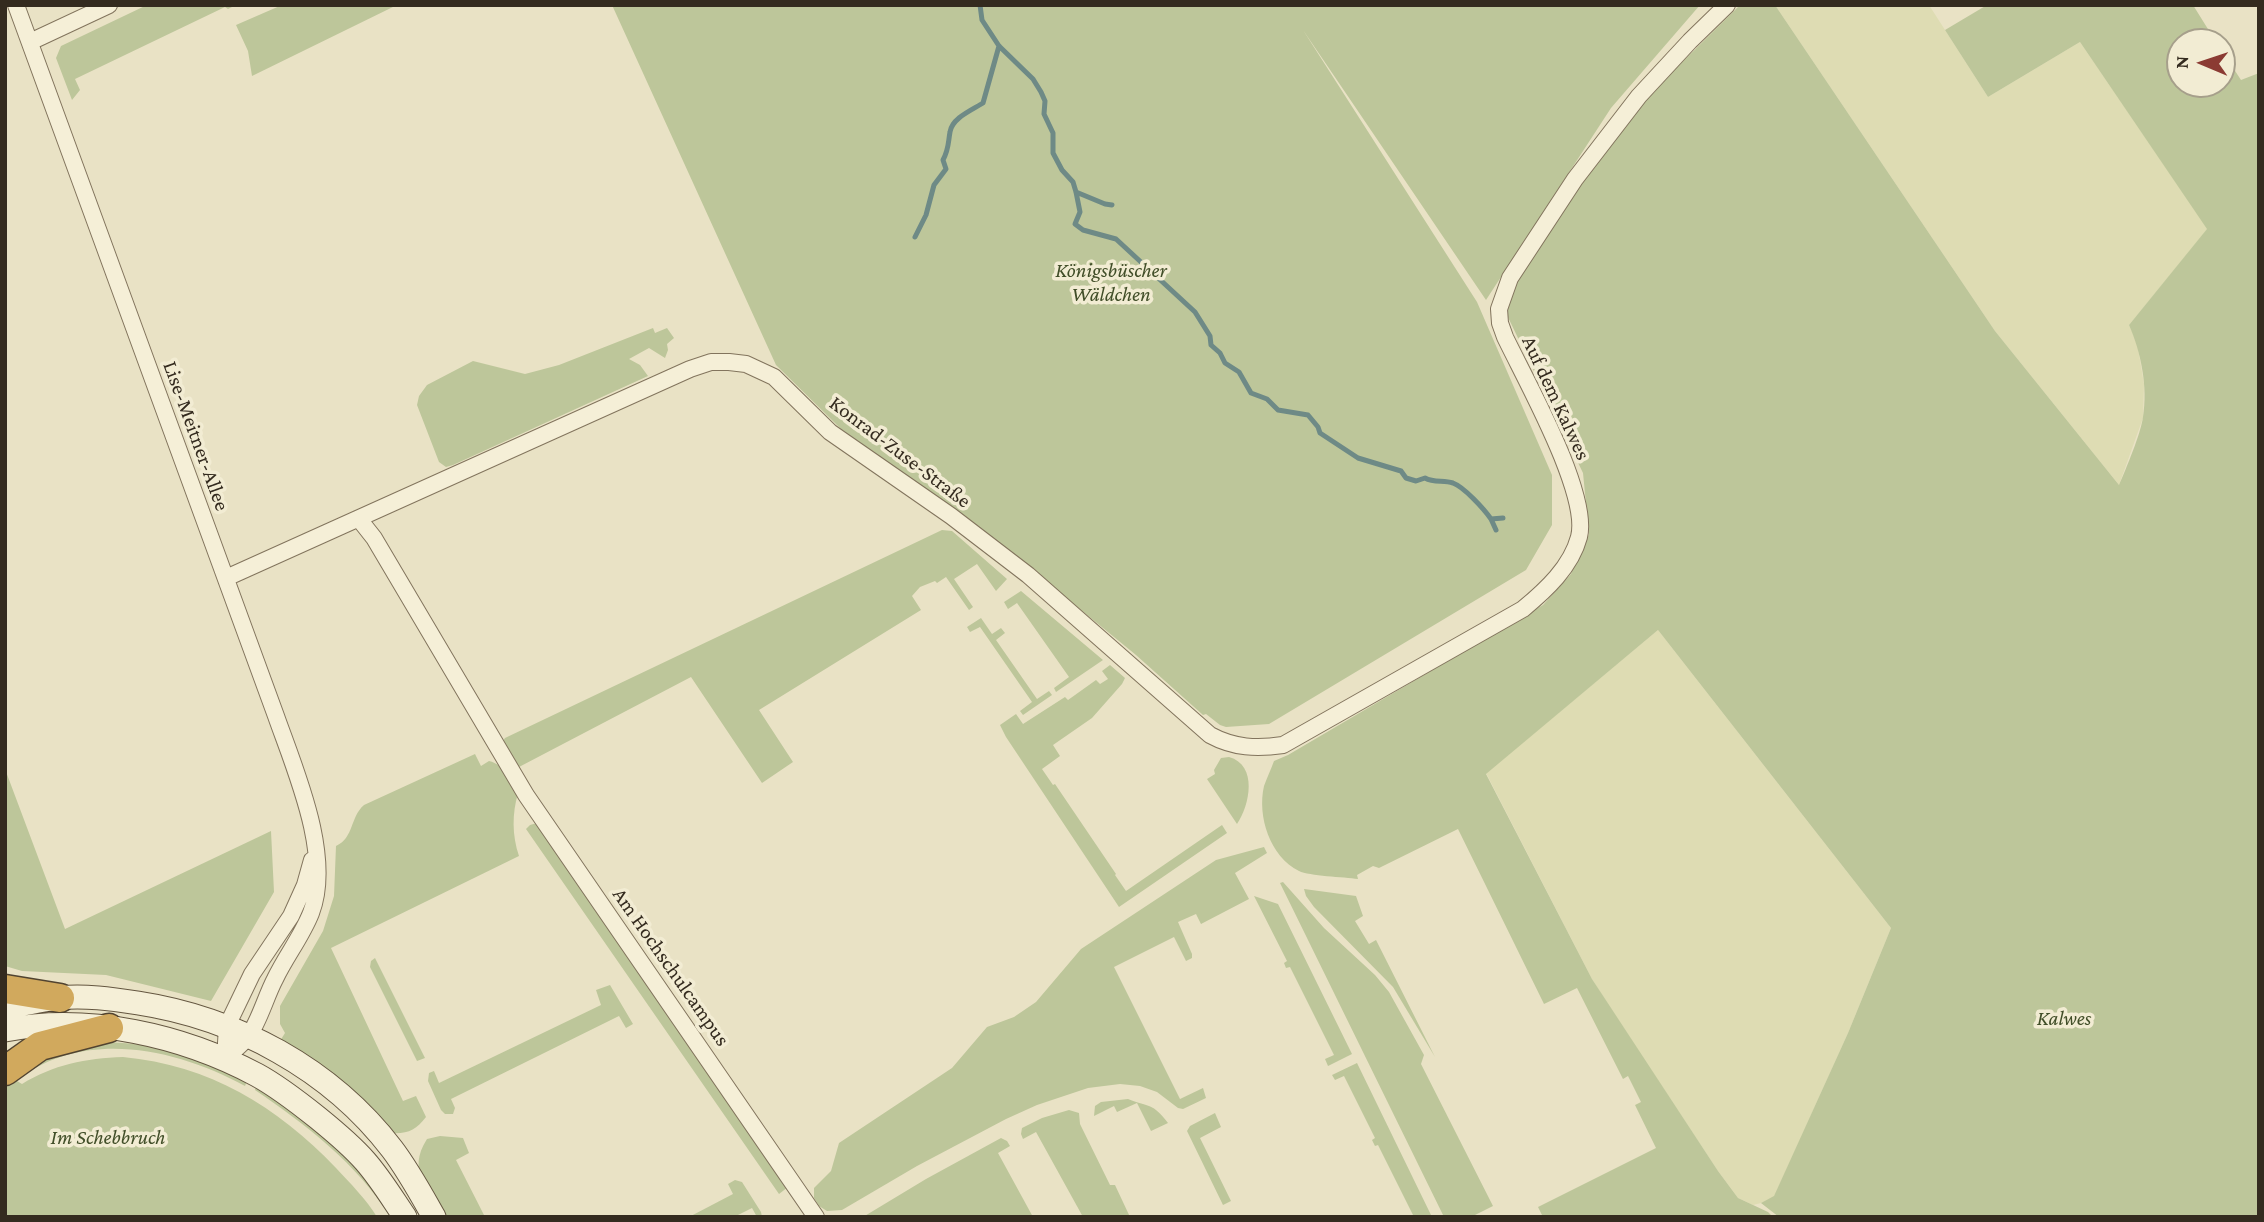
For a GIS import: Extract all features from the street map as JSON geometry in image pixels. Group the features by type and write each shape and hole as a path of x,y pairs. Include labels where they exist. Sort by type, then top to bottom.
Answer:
{"highway":[{"path":"5,989 60,998"},
{"path":"5,1071 40,1046 109,1028"}],"street":[{"name":"Lise-Meitner-Allee","path":"16,5 305,796 315,847 318,887 312,911 274,980 249,1036 225,1060"},
{"path":"30,42 108,5"},
{"name":"Auf dem Kalwes","path":"1261,748 1283,744 1523,609 1548,587 1570,560 1580,535 1578,507 1562,454 1505,337 1499,309 1510,278 1575,179 1639,96 1727,5"},
{"name":"Konrad-Zuse-Straße","path":"226,578 690,369 711,362 746,364 774,377 830,432 951,516 1028,575 1210,735 1240,746 1261,748"},
{"name":"Am Hochschulcampus","path":"359,519 374,538 526,795 816,1217"},
{"name":"Lise-Meitner-Allee","path":"225,1060 227,1027 252,974 291,916 305,885 315,847"},
{"path":"5,1008 60,998 105,998 164,1007 249,1036 289,1057 326,1083 365,1118 393,1150 435,1217"},
{"path":"5,1030 56,1024 109,1028 183,1044 225,1060 289,1095 331,1129 364,1159 405,1217"}],"shaded area":[{"path":"1775,5 1929,5 1988,97 2080,42 2208,229 2129,325 2137,342 2144,384 2143,418 2119,485 1995,331"},
{"path":"1658,630 1891,928 1848,1033 1774,1197 1753,1205 1738,1198 1718,1171 1592,979 1486,773"}],"green space":[{"path":"147,5 236,5 228,9 225,7 75,79 80,90 72,100 56,58 61,46"},
{"path":"282,5 397,5 252,76 248,51 236,25"},
{"name":"Königsbüscher Wäldchen","path":"612,5 1700,5 1611,108 1486,300 1303,30 1477,302 1552,475 1552,525 1526,570 1269,724 1226,727 1206,714 1203,715 1136,655 993,538 841,429 776,365"},
{"name":"Kalwes","path":"1740,5 1775,5 1995,331 2119,485 2139,432 2145,394 2137,347 2129,325 2207,229 2080,42 1988,97 1945,30 1987,5 2193,5 2207,28 2166,28 2166,98 2236,98 2236,72 2241,80 2259,73 2259,1217 1779,1217 1761,1203 1774,1196 1848,1033 1891,928 1658,630 1486,774 1592,979 1738,1198 1773,1217 1543,1217 1538,1207 1656,1148 1635,1105 1641,1102 1628,1076 1623,1079 1577,988 1544,1004 1458,829 1379,868 1373,866 1357,875 1358,879 1304,873 1289,865 1273,846 1264,822 1262,798 1274,761 1543,605 1571,574 1589,534 1583,473 1505,311 1511,283 1589,171 1646,98"},
{"path":"653,328 655,333 667,328 674,338 667,344 665,358 649,348 629,359 640,365 648,376 453,465 446,467 439,462 417,405 419,396 427,385 473,361 525,374 559,365"},
{"path":"942,530 952,531 1007,579 996,591 977,564 954,579 973,607 969,610 946,577 937,583 935,581 920,587 912,596 921,610 759,710 793,762 762,783 691,677 519,767 503,741 505,738"},
{"path":"1021,591 1103,660 1056,692 1054,688 1069,677 1017,603 1008,609 1004,602"},
{"path":"981,618 992,634 1001,628 1005,633 996,640 1037,699 1049,691 1052,695 1023,715 1020,711 1032,702 980,627 970,632 967,627"},
{"path":"1110,665 1125,678 1122,684 1092,718 1053,745 1060,756 1042,769 1053,785 1055,784 1126,891 1222,825 1227,833 1119,907 1000,725 1016,714 1023,724 1065,697 1068,700 1096,680 1100,684 1108,679 1102,671"},
{"path":"475,754 481,766 489,761 503,769 518,793 514,824 519,856 331,948 403,1101 416,1096 426,1117 411,1130 391,1133 280,1041 285,1033 280,1024 280,1006 323,931 334,896 336,846 346,838 356,815 364,805"},
{"path":"1229,757 1238,761 1248,777 1248,797 1237,824 1207,779 1215,774 1214,770 1221,758"},
{"path":"5,769 65,929 271,831 274,892 211,1001 106,975 22,971 5,966"},
{"path":"537,823 788,1187 779,1194 526,829"},
{"path":"1264,847 1267,853 1235,873 1249,899 1201,924 1196,914 1178,922 1192,958 1186,961 1174,937 1114,967 1180,1099 1203,1088 1206,1098 1183,1109 1157,1092 1140,1086 1120,1084 1088,1088 1037,1105 1006,1119 842,1210 827,1211 819,1206 814,1198 814,1188 831,1171 839,1143 952,1068 987,1027 1014,1017 1036,1002 1081,949 1216,860"},
{"path":"1283,882 1324,928 1375,975 1389,992 1424,1055 1421,1064 1493,1206 1471,1217 1444,1217 1280,883"},
{"path":"1304,889 1356,896 1363,916 1355,921 1369,944 1376,940 1435,1057 1393,987 1314,907"},
{"path":"1254,896 1278,904 1352,1054 1328,1066 1325,1059 1334,1055 1290,967 1286,968 1284,963 1287,961"},
{"path":"375,958 425,1058 417,1061 370,967"},
{"path":"610,985 633,1024 626,1028 619,1016 451,1099 455,1108 453,1114 445,1114 441,1110 428,1081 429,1073 434,1071 439,1083 601,1005 596,990"},
{"path":"104,1042 148,1046 191,1056 247,1081 245,1086 191,1062 133,1050 103,1049 75,1053 47,1062 21,1077 19,1073 30,1063"},
{"name":"Im Schebbruch","path":"123,1057 184,1069 240,1092 290,1126 313,1146 358,1191 377,1217 5,1217 5,1087 12,1078 22,1084 70,1064"},
{"path":"1357,1063 1431,1217 1414,1217 1378,1145 1375,1146 1372,1140 1375,1138 1344,1076 1335,1080 1332,1075"},
{"path":"256,1086 308,1121 353,1163 395,1217 390,1217 377,1197 346,1162 311,1131 255,1090"},
{"path":"1128,1099 1150,1106 1168,1123 1151,1131 1137,1103 1117,1112 1114,1106 1094,1116 1095,1106 1101,1102"},
{"path":"1069,1110 1079,1113 1080,1124 1110,1185 1115,1185 1130,1217 1083,1217 1036,1132 1023,1139 1022,1128 1042,1118"},
{"path":"1215,1113 1221,1127 1200,1138 1231,1201 1223,1205 1187,1131 1190,1126"},
{"path":"440,1136 463,1138 469,1153 456,1160 485,1217 445,1217 422,1179 419,1170 421,1151 427,1139"},
{"path":"1001,1138 1010,1146 998,1153 1033,1217 863,1217 926,1179"},
{"path":"735,1180 742,1182 762,1217 757,1217 752,1208 734,1217 689,1217 733,1194 728,1184"}],"waterway":[{"path":"980,5 982,20 999,46 1033,79 1045,101 1044,114 1053,133 1053,153 1062,170 1073,182 1076,192 1080,212 1075,224 1083,230 1116,239 1195,312 1210,336 1211,345 1220,353 1225,363 1239,372 1251,393 1267,399 1278,410 1308,415 1320,433 1358,458 1401,471 1406,478 1416,481 1425,478 1458,485 1491,519 1503,518"},
{"path":"915,237 926,215 934,185 946,169 943,160 952,127 963,115 983,103 999,46"},
{"path":"1076,192 1112,205"},
{"path":"1491,519 1496,530"}]}
